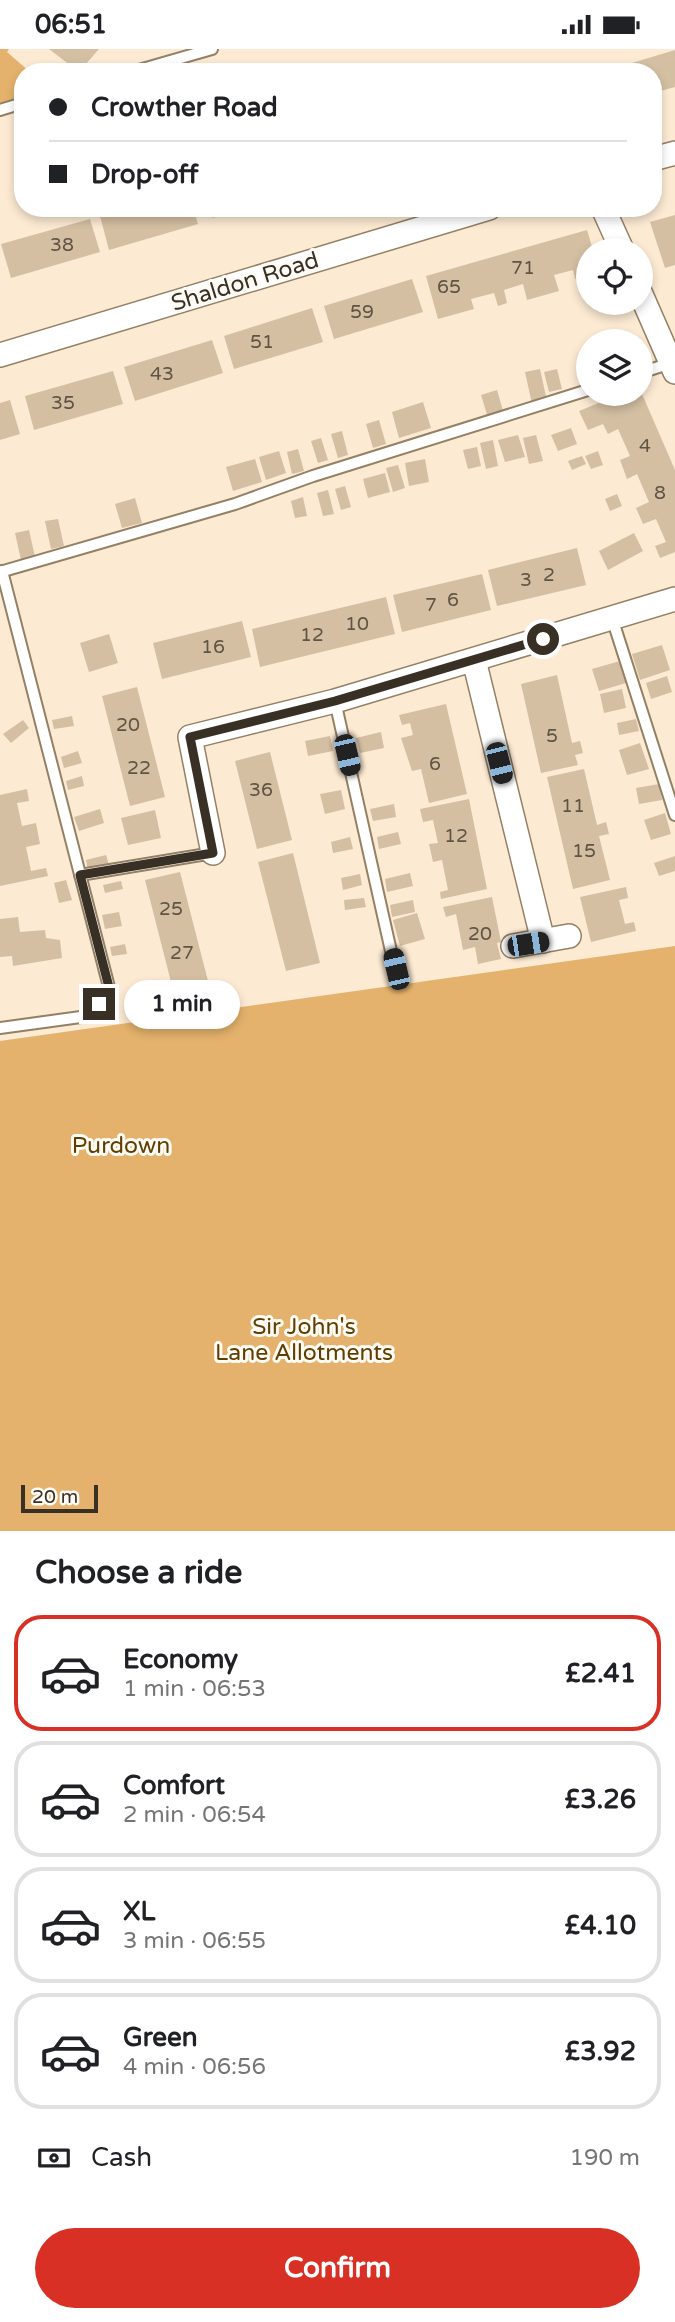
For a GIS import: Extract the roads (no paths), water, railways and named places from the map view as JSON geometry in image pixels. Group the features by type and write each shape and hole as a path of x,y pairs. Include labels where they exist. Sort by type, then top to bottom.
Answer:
{"street":[{"name":"Shaldon Road","path":"0,355 459,217"},
{"path":"607,217 617,238"},
{"path":"651,315 673,361"},
{"path":"213,853 190,737 335,701 675,599"},
{"path":"474,660 543,941"},
{"path":"513,946 569,936"}],"lane":[{"path":"163,63 212,49"},
{"path":"653,368 673,361"},
{"path":"0,1028 88,1016 110,991 1,571 235,504 313,476 576,394"},
{"path":"612,618 675,815"},
{"path":"335,701 396,969"},
{"path":"80,875 213,853"}],"park label":[{"name":"Purdown","path":"121,1146"},
{"name":"Sir John's Lane Allotments","path":"304,1340"}]}
